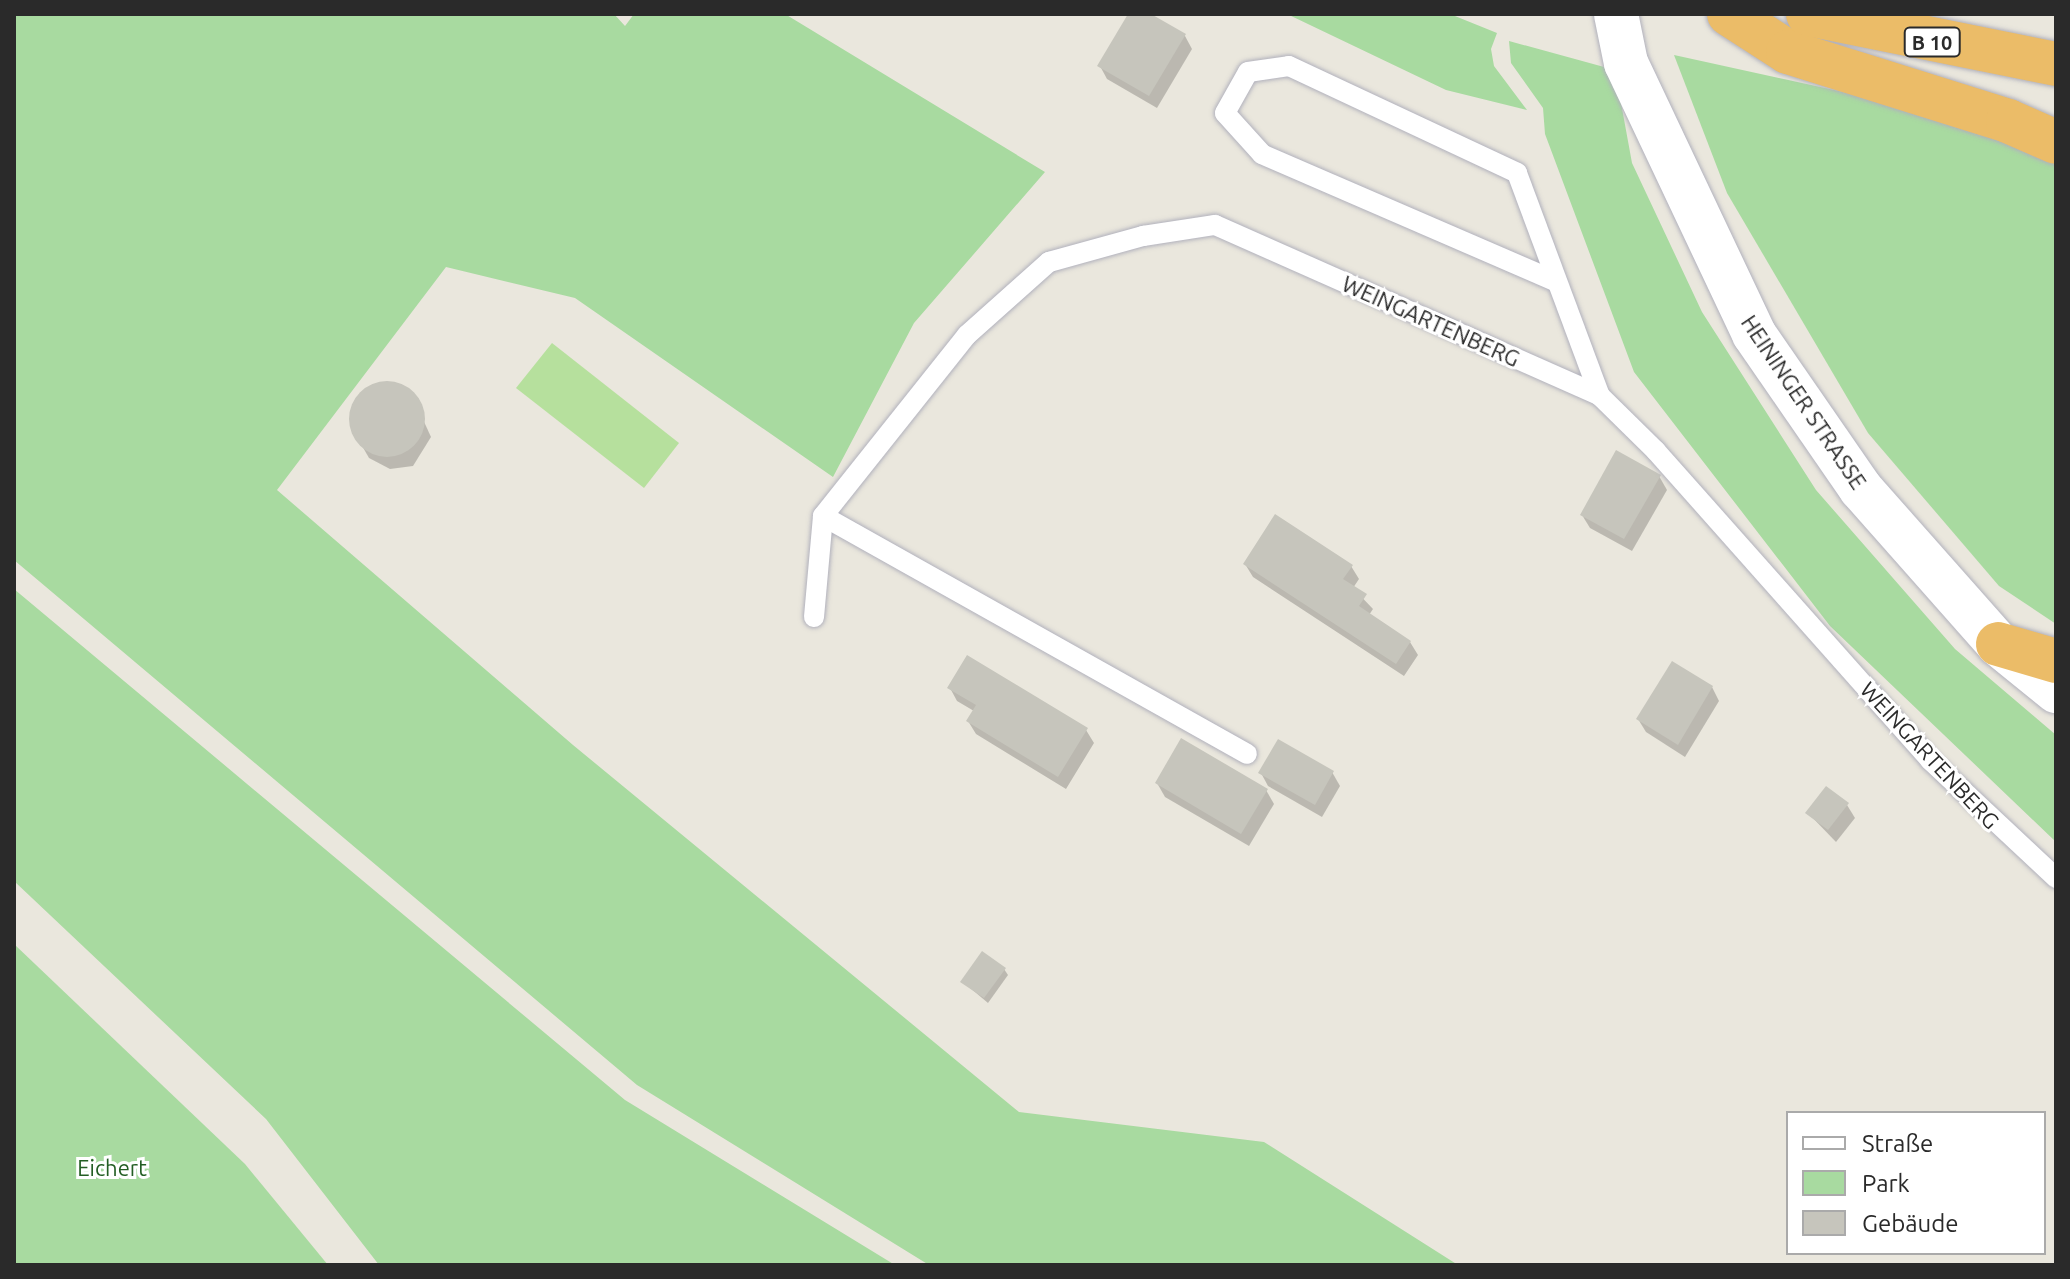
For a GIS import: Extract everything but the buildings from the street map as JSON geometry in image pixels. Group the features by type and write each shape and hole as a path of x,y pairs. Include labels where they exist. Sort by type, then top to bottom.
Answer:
{"highway":[{"path":"1729,14 1788,52 2008,121 2056,142"},
{"name":"B 10","path":"1808,14 2056,64"},
{"path":"1998,644 2056,661"}],"main road":[{"name":"HEININGER STRASSE","path":"1616,14 1626,63 1754,334 1861,489 1998,644 2056,691"}],"lane":[{"path":"1555,281 1262,154 1225,113 1248,72 1289,66 1517,173 1600,396"},
{"name":"WEINGARTENBERG","path":"823,516 967,335 1049,262 1143,236 1215,225 1600,396 1656,451 1930,760 2056,878"},
{"path":"814,617 823,516 1247,754"}],"green space":[{"path":"14,14 614,14 625,26 634,14 785,14 1045,172 914,323 833,477 575,298 446,267 277,490 573,745 1019,1112 1264,1142 1458,1265 929,1265 637,1085 14,560"},
{"path":"1287,14 1450,14 1497,33 1491,49 1494,66 1527,110 1446,90"},
{"path":"1509,41 1615,70 1632,163 1702,312 1816,490 1955,649 2056,735 2056,842 1830,626 1634,372 1545,134 1543,108 1511,63"},
{"path":"1674,55 1912,107 2056,161 2056,624 1999,586 1868,433 1727,193"},
{"path":"552,343 679,443 644,488 516,388"},
{"path":"14,589 625,1100 895,1265 379,1265 266,1119 14,881"},
{"name":"Eichert","path":"14,944 245,1164 328,1265 14,1265"}]}
